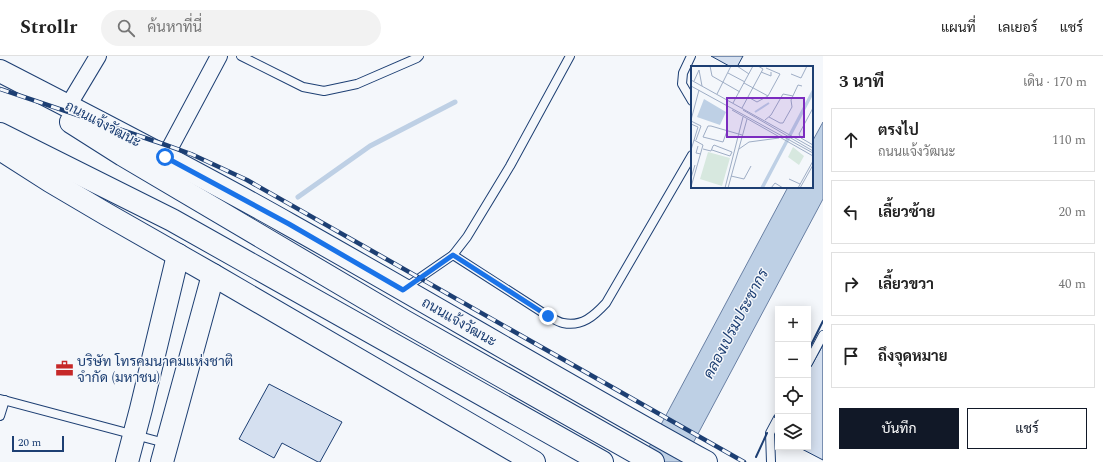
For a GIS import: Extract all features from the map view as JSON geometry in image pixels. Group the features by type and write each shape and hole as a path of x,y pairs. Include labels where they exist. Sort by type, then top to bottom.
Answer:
{"main road":[{"name":"ถนนแจ้งวัฒนะ","path":"0,70 289,224 706,462"},
{"name":"ถนนแจ้งวัฒนะ","path":"0,76 124,156 404,321 653,462"},
{"path":"0,134 172,220 602,462"},
{"path":"0,149 81,200 534,462"},
{"path":"127,462 178,255"},
{"path":"164,453 213,275"}],"street":[{"path":"68,106 98,56"},
{"path":"165,157 219,56"}],"lane":[{"path":"242,56 303,87 324,91 357,84 419,56"},
{"path":"403,290 453,255 467,237 510,166 570,56"},
{"path":"691,56 684,72 682,84 691,99"},
{"path":"453,255 548,316 562,323 581,324 596,314 606,303 691,157"},
{"path":"811,357 823,335"},
{"path":"0,416 3,400 134,435 164,453"},
{"path":"772,462 770,433 775,424"}],"water":[{"name":"คลองเปรมประชากร","path":"823,122 823,199 683,462 641,462 787,188 813,188 813,140"}],"building":[{"path":"711,56 743,56 738,66 729,66"},
{"path":"823,345 823,460 804,450 811,450 811,367"},
{"path":"269,384 342,422 320,462 282,443 274,458 239,439"}],"waterway":[{"path":"298,197 370,146 455,102"}],"railway":[{"path":"0,89 191,154 247,180 744,462"}],"wall":[{"path":"811,345 823,321"},
{"path":"756,457 767,433"}],"place":[{"name":"บริษัท โทรคมนาคมแห่งชาติ จำกัด (มหาชน)","path":"64,369"}],"route":[{"path":"165,157 289,224 403,290 453,255 548,316"}]}
